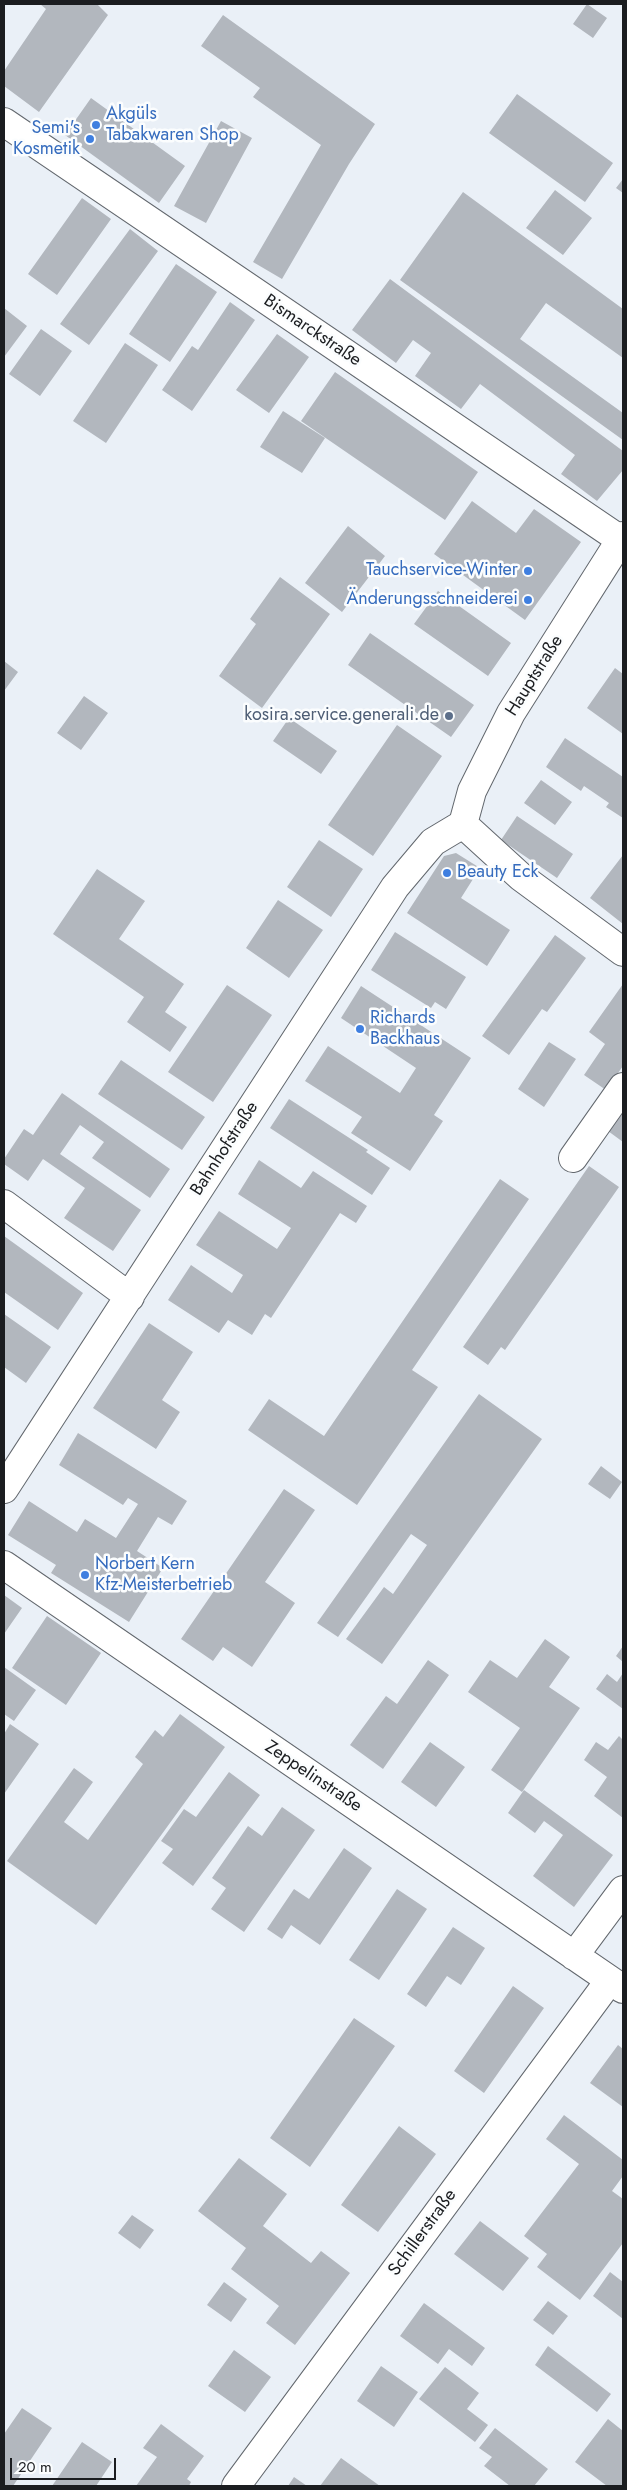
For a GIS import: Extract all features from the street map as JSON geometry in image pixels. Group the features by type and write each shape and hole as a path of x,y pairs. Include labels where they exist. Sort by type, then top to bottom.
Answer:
{"street":[{"name":"Bismarckstraße","path":"4,122 622,538"},
{"name":"Hauptstraße","path":"463,824 472,791 510,713 622,538"},
{"path":"463,824 521,877 623,952"},
{"name":"Bahnhofstraße","path":"4,1489 395,887 433,842 463,824"},
{"path":"573,1158 623,1087"},
{"path":"4,1204 130,1297"},
{"name":"Zeppelinstraße","path":"4,1565 617,1985"},
{"path":"574,1956 623,1890"},
{"name":"Schillerstraße","path":"236,2486 617,1985"}],"building":[{"path":"40,4 97,4 108,15 39,112 4,86 4,71 46,9"},
{"path":"587,4 607,18 593,38 573,24"},
{"path":"223,15 375,124 349,164 282,279 253,262 321,145 253,97 260,88 201,46"},
{"path":"517,94 613,163 585,202 489,133"},
{"path":"91,98 185,166 159,203 65,135"},
{"path":"221,121 252,138 206,223 174,206"},
{"path":"623,179 623,193 616,188"},
{"path":"555,190 592,218 563,255 526,228"},
{"path":"463,192 623,309 623,358 546,303 520,339 623,413 623,440 400,280"},
{"path":"82,198 111,219 57,295 28,274"},
{"path":"130,229 158,251 89,345 60,324"},
{"path":"176,264 217,292 170,362 129,334"},
{"path":"390,279 623,451 623,470 597,501 561,474 575,455 480,384 461,409 415,376 431,353 413,340 396,363 352,330"},
{"path":"230,302 255,320 192,411 162,390 192,346 198,350"},
{"path":"4,308 27,326 4,357"},
{"path":"41,329 72,351 40,396 9,374"},
{"path":"277,334 309,357 269,413 236,390"},
{"path":"125,343 158,365 106,443 73,421"},
{"path":"335,372 478,472 445,520 301,421"},
{"path":"283,411 325,438 302,473 260,447"},
{"path":"472,501 516,533 534,509 581,542 525,620 434,554"},
{"path":"348,526 385,556 342,612 305,583"},
{"path":"280,577 330,614 262,708 219,676 256,624 250,619"},
{"path":"438,591 511,643 488,676 414,624"},
{"path":"370,633 474,705 451,737 348,665"},
{"path":"4,661 18,672 4,691"},
{"path":"615,668 623,674 623,734 587,708"},
{"path":"84,696 108,713 81,750 57,733"},
{"path":"289,718 337,751 321,774 273,741"},
{"path":"397,725 442,756 373,856 328,825"},
{"path":"565,738 623,777 623,818 606,807 609,803 584,786 581,791 546,767"},
{"path":"541,780 572,802 555,825 524,803"},
{"path":"517,816 573,854 557,878 501,840"},
{"path":"319,840 363,869 331,917 287,887"},
{"path":"456,853 480,868 461,898 510,930 487,966 407,913 444,856"},
{"path":"623,855 623,924 590,898"},
{"path":"97,869 145,901 119,939 184,984 165,1012 187,1027 170,1052 127,1022 144,997 53,934"},
{"path":"278,900 323,930 289,978 246,948"},
{"path":"395,932 466,977 446,1009 435,1002 431,1008 371,970"},
{"path":"555,935 586,958 547,1012 542,1009 509,1055 482,1036"},
{"path":"623,984 623,1066 606,1090 584,1075 605,1044 589,1032"},
{"path":"227,985 272,1015 213,1102 168,1072"},
{"path":"361,986 471,1058 434,1115 443,1121 410,1171 351,1133 362,1117 305,1081 328,1046 400,1093 416,1068 341,1018"},
{"path":"549,1042 576,1059 544,1107 518,1089"},
{"path":"121,1060 205,1117 182,1150 98,1094"},
{"path":"62,1093 170,1169 150,1198 92,1158 104,1142 80,1125 60,1154 141,1210 113,1251 64,1218 85,1188 43,1159 28,1181 4,1164 4,1159 24,1129 33,1135"},
{"path":"289,1099 368,1150 366,1152 390,1168 372,1195 270,1128"},
{"path":"623,1109 623,1142 608,1131"},
{"path":"259,1160 301,1188 313,1171 367,1206 356,1223 340,1213 271,1318 265,1314 252,1335 228,1320 219,1333 168,1300 191,1265 232,1293 243,1275 196,1245 219,1211 277,1249 291,1228 238,1194"},
{"path":"589,1166 619,1187 505,1350 501,1347 488,1365 463,1347"},
{"path":"500,1179 529,1199 412,1370 438,1387 357,1505 248,1430 269,1399 324,1436"},
{"path":"4,1236 83,1293 58,1330 4,1292"},
{"path":"4,1314 51,1347 26,1383 4,1367"},
{"path":"149,1323 193,1352 162,1400 180,1412 156,1449 93,1408"},
{"path":"479,1394 542,1439 382,1664 346,1639 384,1587 393,1594 427,1545 411,1534 338,1637 317,1623"},
{"path":"78,1433 187,1501 172,1525 158,1517 137,1551 163,1568 129,1622 51,1573 56,1565 8,1535 29,1501 77,1532 85,1519 116,1538 138,1504 128,1498 123,1505 59,1465"},
{"path":"601,1466 622,1482 610,1499 588,1484"},
{"path":"284,1489 315,1510 265,1582 295,1603 252,1667 223,1647 213,1661 181,1639"},
{"path":"4,1595 22,1608 4,1634"},
{"path":"47,1616 101,1653 66,1705 12,1668"},
{"path":"545,1639 570,1657 549,1687 580,1708 522,1792 491,1770 520,1728 468,1692 490,1660 517,1678"},
{"path":"623,1646 623,1662 616,1656"},
{"path":"428,1660 449,1675 383,1769 350,1745 386,1696 397,1704"},
{"path":"4,1667 36,1690 14,1721 4,1714"},
{"path":"623,1673 623,1709 596,1689 607,1674 617,1682"},
{"path":"180,1714 225,1747 96,1925 7,1861 74,1768 93,1782 64,1822 88,1840 143,1764 135,1757 155,1730 163,1737"},
{"path":"10,1724 39,1744 4,1794 4,1734"},
{"path":"619,1736 623,1740 623,1818 594,1796 607,1777 584,1760 596,1742 608,1750"},
{"path":"430,1742 465,1767 436,1807 401,1782"},
{"path":"229,1772 260,1795 193,1886 162,1863 173,1849 161,1841 184,1809 196,1817"},
{"path":"524,1790 613,1855 574,1907 533,1876 563,1835 544,1821 535,1833 508,1813"},
{"path":"282,1807 315,1830 244,1932 211,1909 226,1888 212,1878 248,1826 262,1836"},
{"path":"344,1848 372,1868 320,1945 291,1925 282,1939 267,1929 294,1889 309,1899"},
{"path":"397,1889 427,1909 379,1980 349,1960"},
{"path":"453,1927 485,1948 461,1985 447,1976 426,2007 407,1994"},
{"path":"513,1986 544,2008 484,2093 454,2071"},
{"path":"354,2018 395,2046 310,2167 270,2138"},
{"path":"618,2045 623,2049 623,2107 590,2083"},
{"path":"564,2115 623,2160 623,2176 612,2191 623,2199 623,2243 580,2300 537,2267 547,2254 524,2236 579,2164 546,2139"},
{"path":"399,2126 436,2154 378,2232 341,2205"},
{"path":"239,2158 287,2194 263,2226 311,2263 321,2251 350,2273 295,2345 266,2323 279,2306 231,2269 246,2248 198,2211"},
{"path":"132,2215 154,2230 140,2249 118,2233"},
{"path":"480,2221 529,2258 503,2291 454,2254"},
{"path":"610,2272 623,2282 623,2319 593,2296"},
{"path":"224,2282 247,2299 231,2322 207,2305"},
{"path":"548,2301 568,2316 553,2335 533,2320"},
{"path":"424,2303 485,2348 472,2366 449,2349 438,2364 400,2336"},
{"path":"548,2346 611,2394 597,2412 535,2365"},
{"path":"234,2350 271,2377 245,2412 208,2386"},
{"path":"381,2366 418,2392 394,2427 357,2401"},
{"path":"445,2367 479,2393 467,2409 488,2425 475,2442 419,2399"},
{"path":"22,2408 52,2428 13,2486 4,2486 4,2434"},
{"path":"608,2419 623,2431 623,2486 607,2486 575,2462"},
{"path":"161,2424 204,2456 187,2479 191,2482 189,2486 136,2486 157,2457 143,2448"},
{"path":"495,2428 548,2469 534,2486 510,2486 484,2466 492,2457 479,2448"},
{"path":"82,2442 112,2462 96,2486 52,2486"},
{"path":"341,2458 380,2486 320,2486"},
{"path":"294,2477 307,2486 288,2486"}],"place":[{"name":"Akgüls Tabakwaren Shop","path":"96,125"},
{"name":"Semi's Kosmetik","path":"90,139"},
{"name":"Tauchservice-Winter","path":"528,571"},
{"name":"Änderungsschneiderei","path":"528,600"},
{"name":"kosira.service.generali.de","path":"449,716"},
{"name":"Beauty Eck","path":"447,873"},
{"name":"Richards Backhaus","path":"360,1029"},
{"name":"Norbert Kern Kfz-Meisterbetrieb","path":"85,1575"}]}
